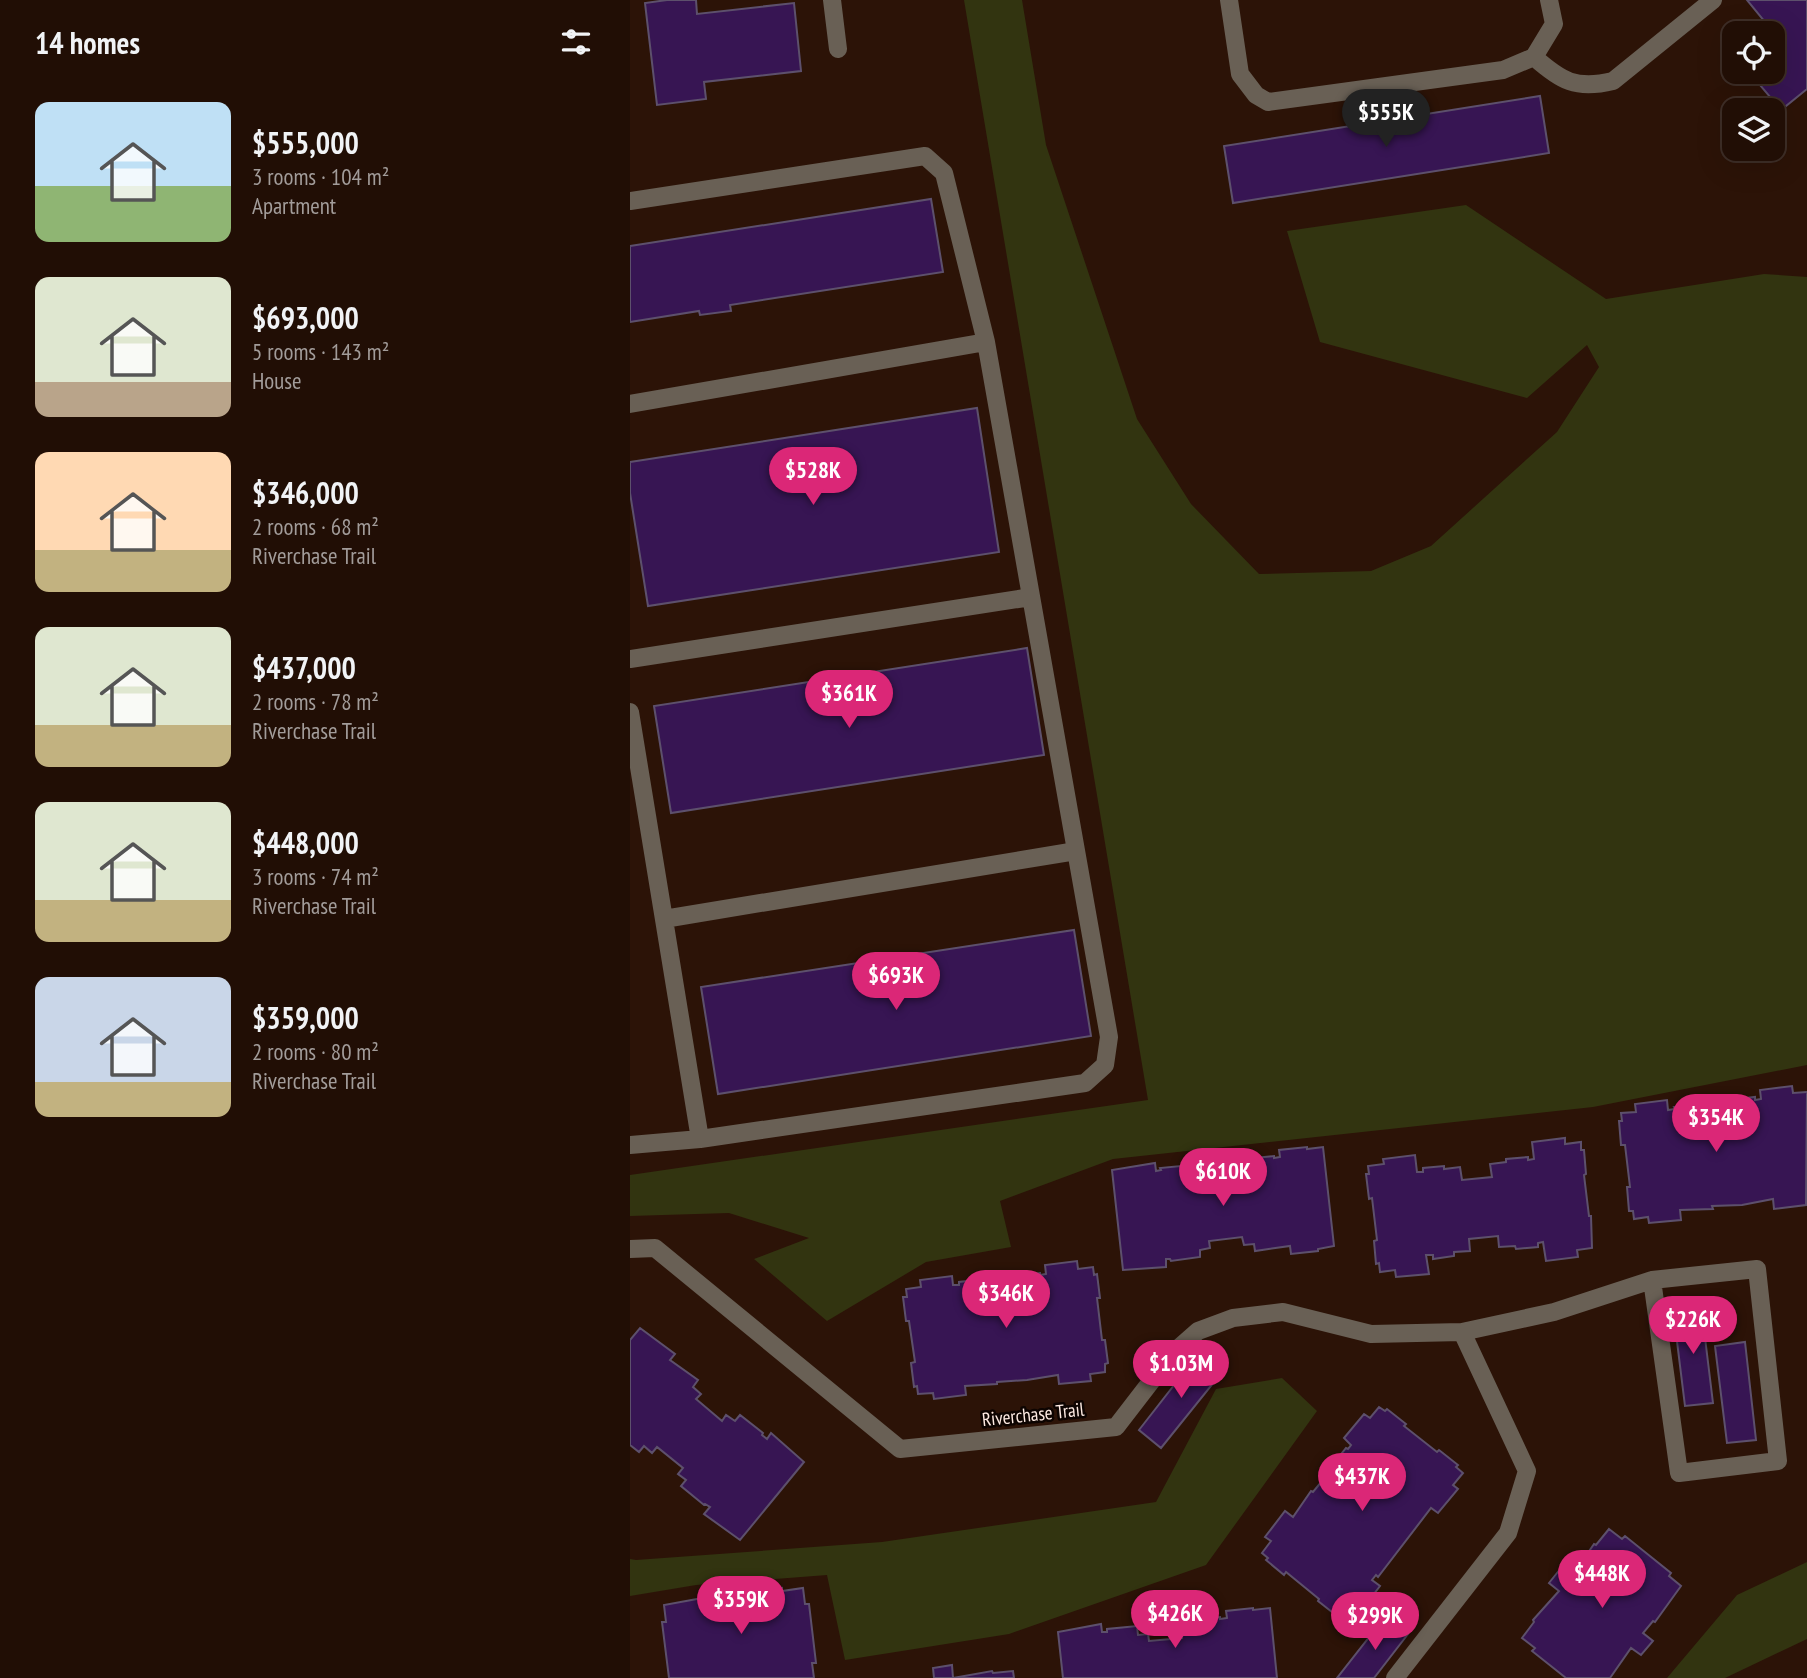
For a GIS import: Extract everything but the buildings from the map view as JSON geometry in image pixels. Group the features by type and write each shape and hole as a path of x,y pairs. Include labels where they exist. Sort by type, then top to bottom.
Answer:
{"street":[{"path":"832,0 838,49"},
{"path":"1229,0 1240,74 1256,95 1268,102 1503,69 1534,57 1554,24 1549,0"},
{"path":"1534,57 1554,75 1576,85 1594,86 1613,81 1713,0"},
{"path":"630,201 925,156 944,173 986,342 1109,1037 1105,1065 1085,1083 700,1139 630,1145"},
{"path":"630,404 986,342"},
{"path":"630,659 1031,597"},
{"path":"630,712 700,1139"},
{"path":"664,919 1076,851"},
{"name":"Riverchase Trail","path":"630,1249 655,1248 900,1448 1116,1427 1173,1353 1198,1331 1233,1318 1283,1312 1371,1334 1462,1332 1554,1312 1653,1280 1757,1269 1778,1461 1679,1473 1653,1280"},
{"path":"1395,1678 1508,1533 1527,1471 1462,1332"}],"green space":[{"path":"964,0 1022,0 1046,145 1137,419 1191,504 1259,574 1371,571 1431,546 1557,432 1599,367 1587,345 1527,398 1320,342 1287,231 1466,205 1606,299 1764,274 1807,277 1807,1065 1593,1107 1113,1159 1000,1201 1011,1247 926,1262 827,1321 754,1259 809,1238 729,1213 630,1216 630,1175 1148,1100"},
{"path":"1282,1378 1317,1411 1206,1565 1009,1634 845,1660 827,1575 696,1585 630,1596 630,1559 882,1542 1156,1502 1216,1389"},
{"path":"1807,1562 1807,1639 1725,1678 1667,1678 1737,1595"}]}
